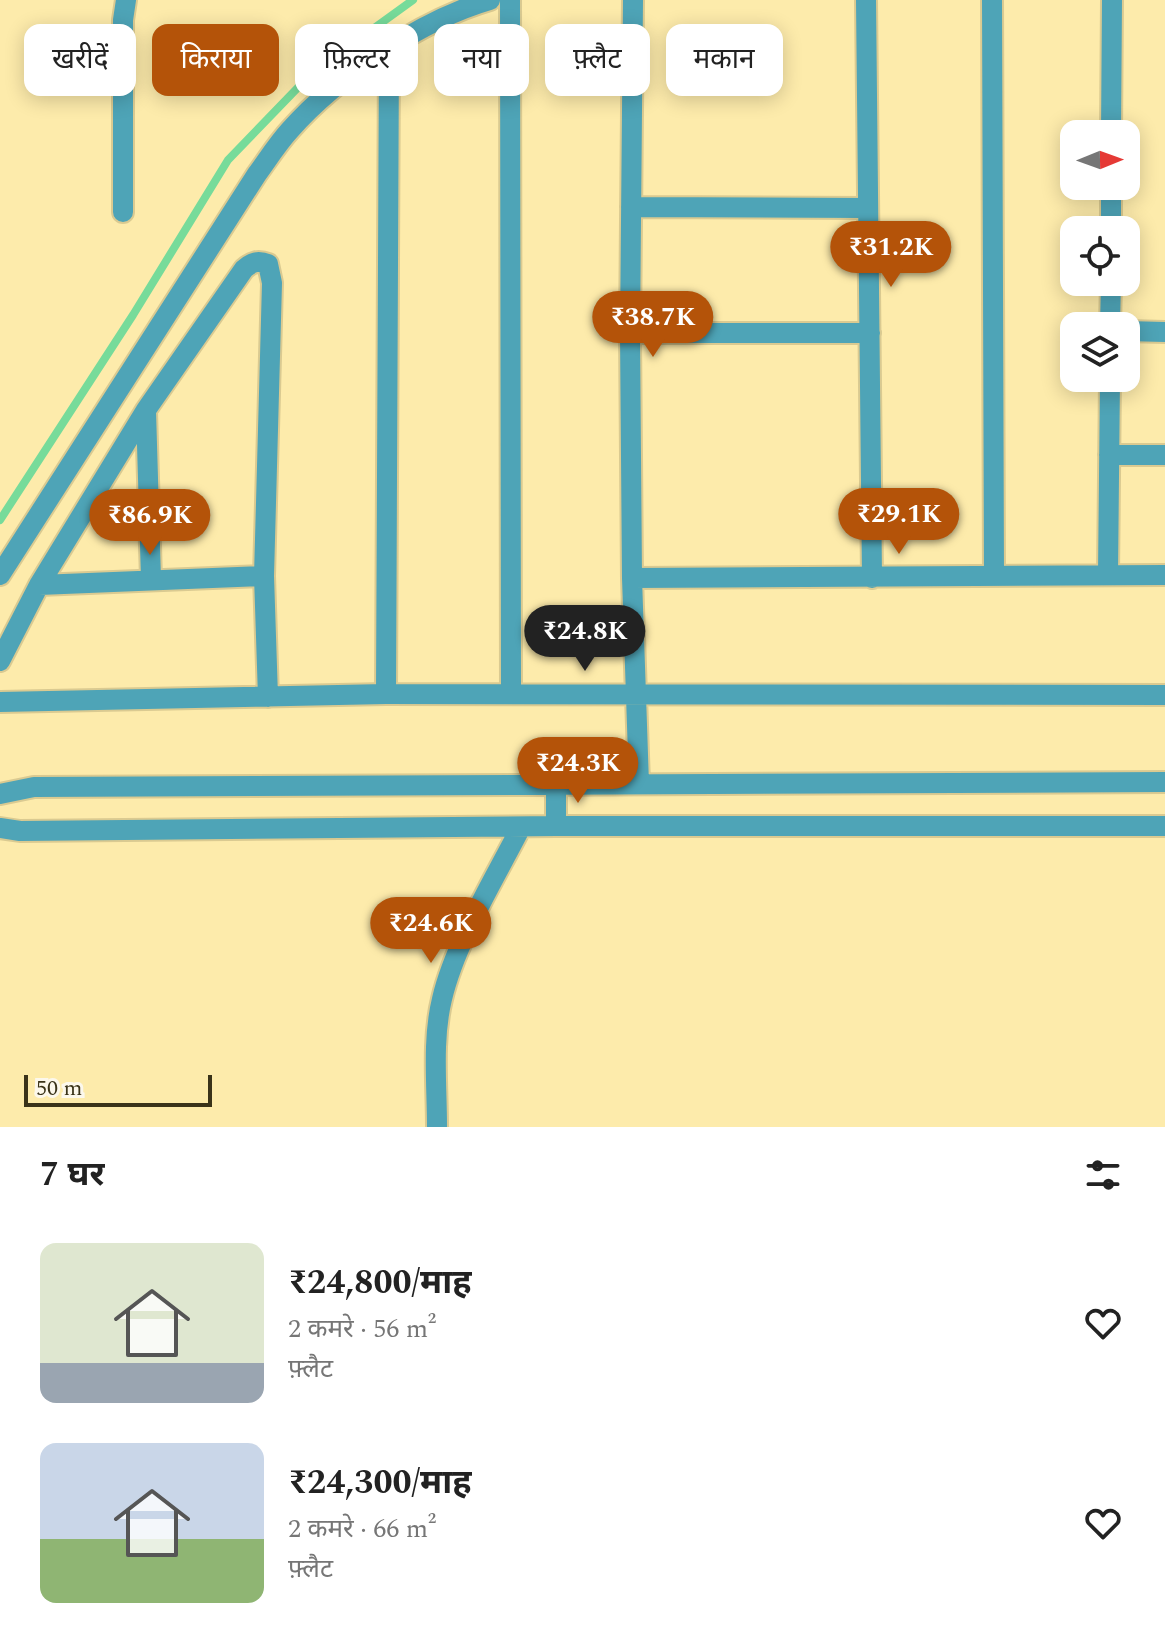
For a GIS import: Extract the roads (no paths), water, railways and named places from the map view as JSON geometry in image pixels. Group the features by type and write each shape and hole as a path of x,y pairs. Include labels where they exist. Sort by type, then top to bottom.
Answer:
{"street":[{"path":"123,212 123,20 126,0"},
{"path":"418,33 490,0"},
{"path":"510,0 511,694"},
{"path":"633,0 630,333 632,578 639,784"},
{"path":"866,0 872,578"},
{"path":"992,0 994,576"},
{"path":"1111,120 1112,0"},
{"path":"0,575 257,174 291,129 327,96"},
{"path":"386,694 389,96"},
{"path":"631,207 867,208"},
{"path":"0,661 39,585 146,410 244,269 260,261 268,264 272,283 264,576 268,697"},
{"path":"1140,331 1165,332"},
{"path":"630,333 870,333"},
{"path":"1108,575 1110,392"},
{"path":"146,410 151,579"},
{"path":"1109,455 1165,455"},
{"path":"632,578 1165,575"},
{"path":"39,585 264,576"},
{"path":"0,702 386,694 1165,695"},
{"path":"0,794 34,787 1165,782"},
{"path":"556,783 556,826"},
{"path":"0,828 36,831 556,826 1165,826"},
{"path":"437,1127 436,1051 441,999 457,955 521,827"}],"waterway":[{"path":"0,520 133,315 228,160 312,73 413,0"}]}
